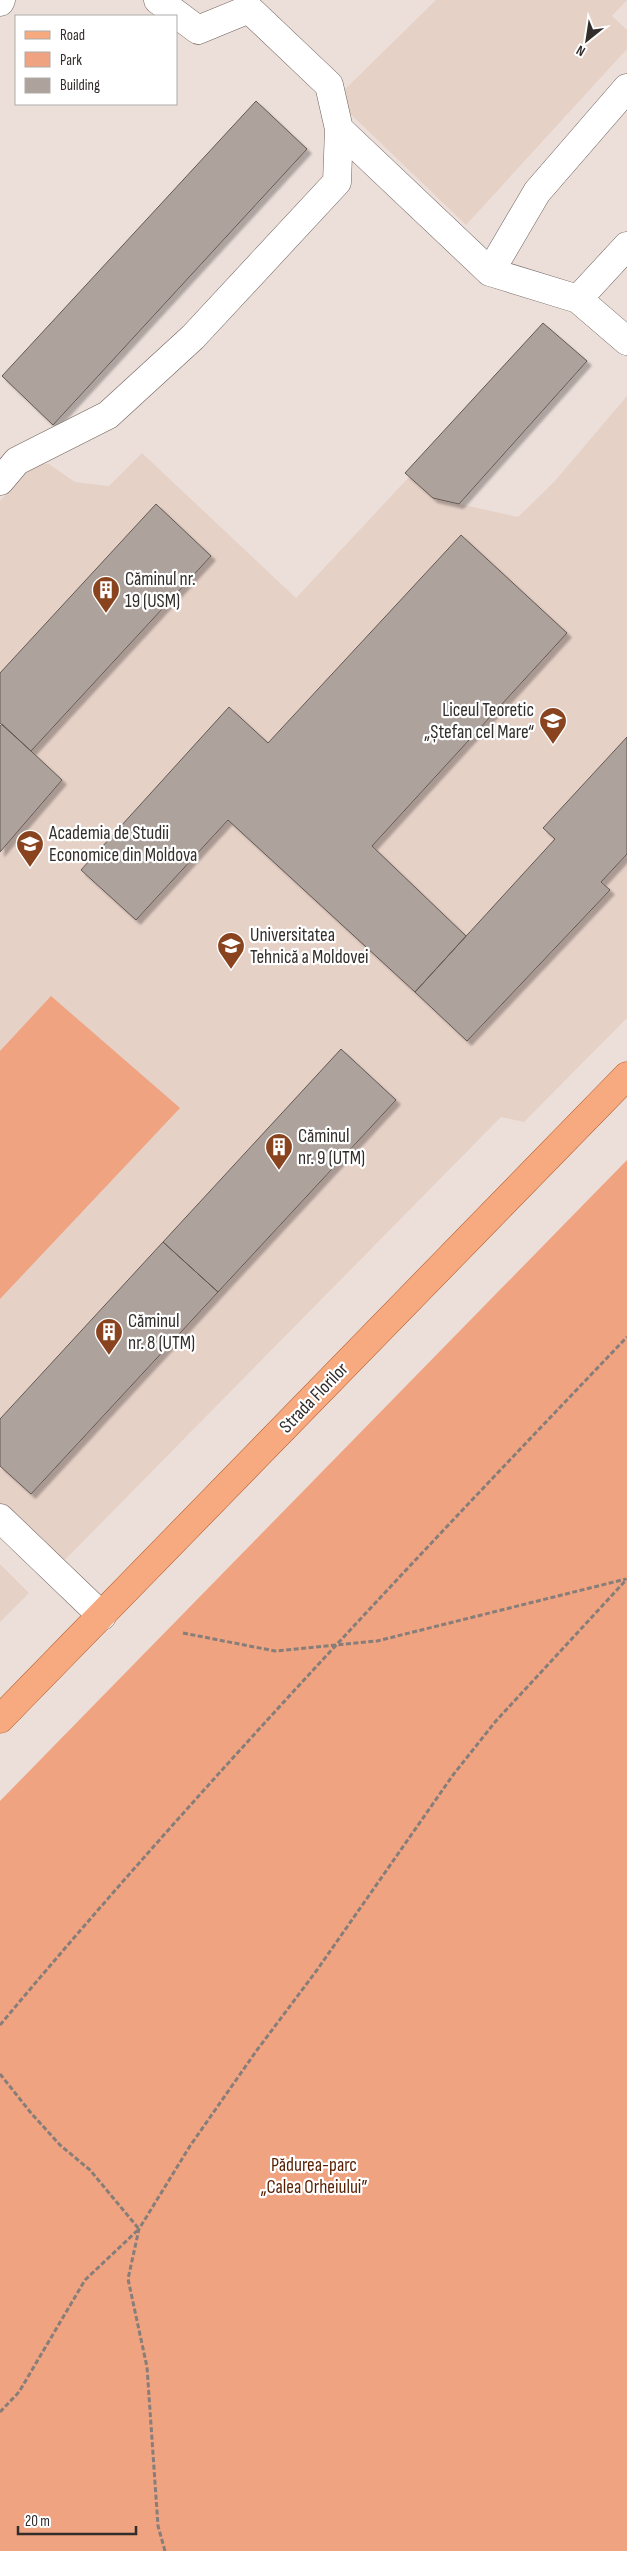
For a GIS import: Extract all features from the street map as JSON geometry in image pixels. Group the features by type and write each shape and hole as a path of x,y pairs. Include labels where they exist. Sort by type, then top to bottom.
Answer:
{"main road":[{"name":"Strada Florilor","path":"0,1719 627,1076"}],"lane":[{"path":"0,481 17,461 108,415 193,337 338,182 338,129 329,85 254,4 198,30 158,0"},
{"path":"490,272 537,192 627,88"},
{"path":"338,129 490,272 578,299 627,340"},
{"path":"578,299 627,246"},
{"path":"0,1518 102,1616"}],"path":[{"path":"0,2025 76,1934 336,1646 627,1337"},
{"path":"183,1633 275,1651 336,1646 377,1641 627,1579"},
{"path":"0,2412 19,2392 85,2280 140,2229 190,2146 257,2050 317,1970 453,1775 495,1722 627,1579"},
{"path":"0,2074 31,2113 60,2145 90,2170 140,2229"},
{"path":"140,2229 128,2279 147,2367 158,2526 165,2551"}],"shaded area":[{"path":"436,0 627,0 612,16 627,30 627,49 466,225 335,99"},
{"name":"Universitatea Tehnică a Moldovei","path":"627,396 627,1018 524,1122 501,1117 54,1571 0,1520 0,501 36,463 49,464 75,482 109,486 142,453 296,598 409,477 433,498 518,517 554,482"},
{"path":"0,1564 29,1593 0,1622"}],"green space":[{"path":"51,996 180,1108 0,1299 0,1051"},
{"name":"Pădurea-parc „Calea Orheiului”","path":"627,1160 627,2551 0,2551 0,1801"}],"building":[{"path":"256,101 307,149 53,425 2,376"},
{"path":"543,323 587,361 459,504 433,498 405,473"},
{"name":"Căminul nr. 19 (USM)","path":"156,504 211,556 31,751 0,723 0,673"},
{"path":"461,535 567,633 372,846 466,936 415,992 228,820 136,920 81,870 229,707 268,743"},
{"path":"2,724 62,780 0,852 0,726"},
{"path":"627,737 627,854 601,882 610,890 467,1041 415,992 555,839 543,828"},
{"name":"Căminul nr. 9 (UTM)","path":"341,1049 396,1100 218,1292 163,1242"},
{"name":"Căminul nr. 8 (UTM)","path":"163,1242 218,1292 31,1494 0,1466 0,1419"}],"place":[{"name":"Căminul nr. 19 (USM)","path":"106,614"},
{"name":"Liceul Teoretic „Ștefan cel Mare“","path":"553,745"},
{"name":"Academia de Studii Economice din Moldova","path":"30,868"},
{"name":"Universitatea Tehnică a Moldovei","path":"231,970"},
{"name":"Căminul nr. 9 (UTM)","path":"279,1171"},
{"name":"Căminul nr. 8 (UTM)","path":"109,1356"}]}
